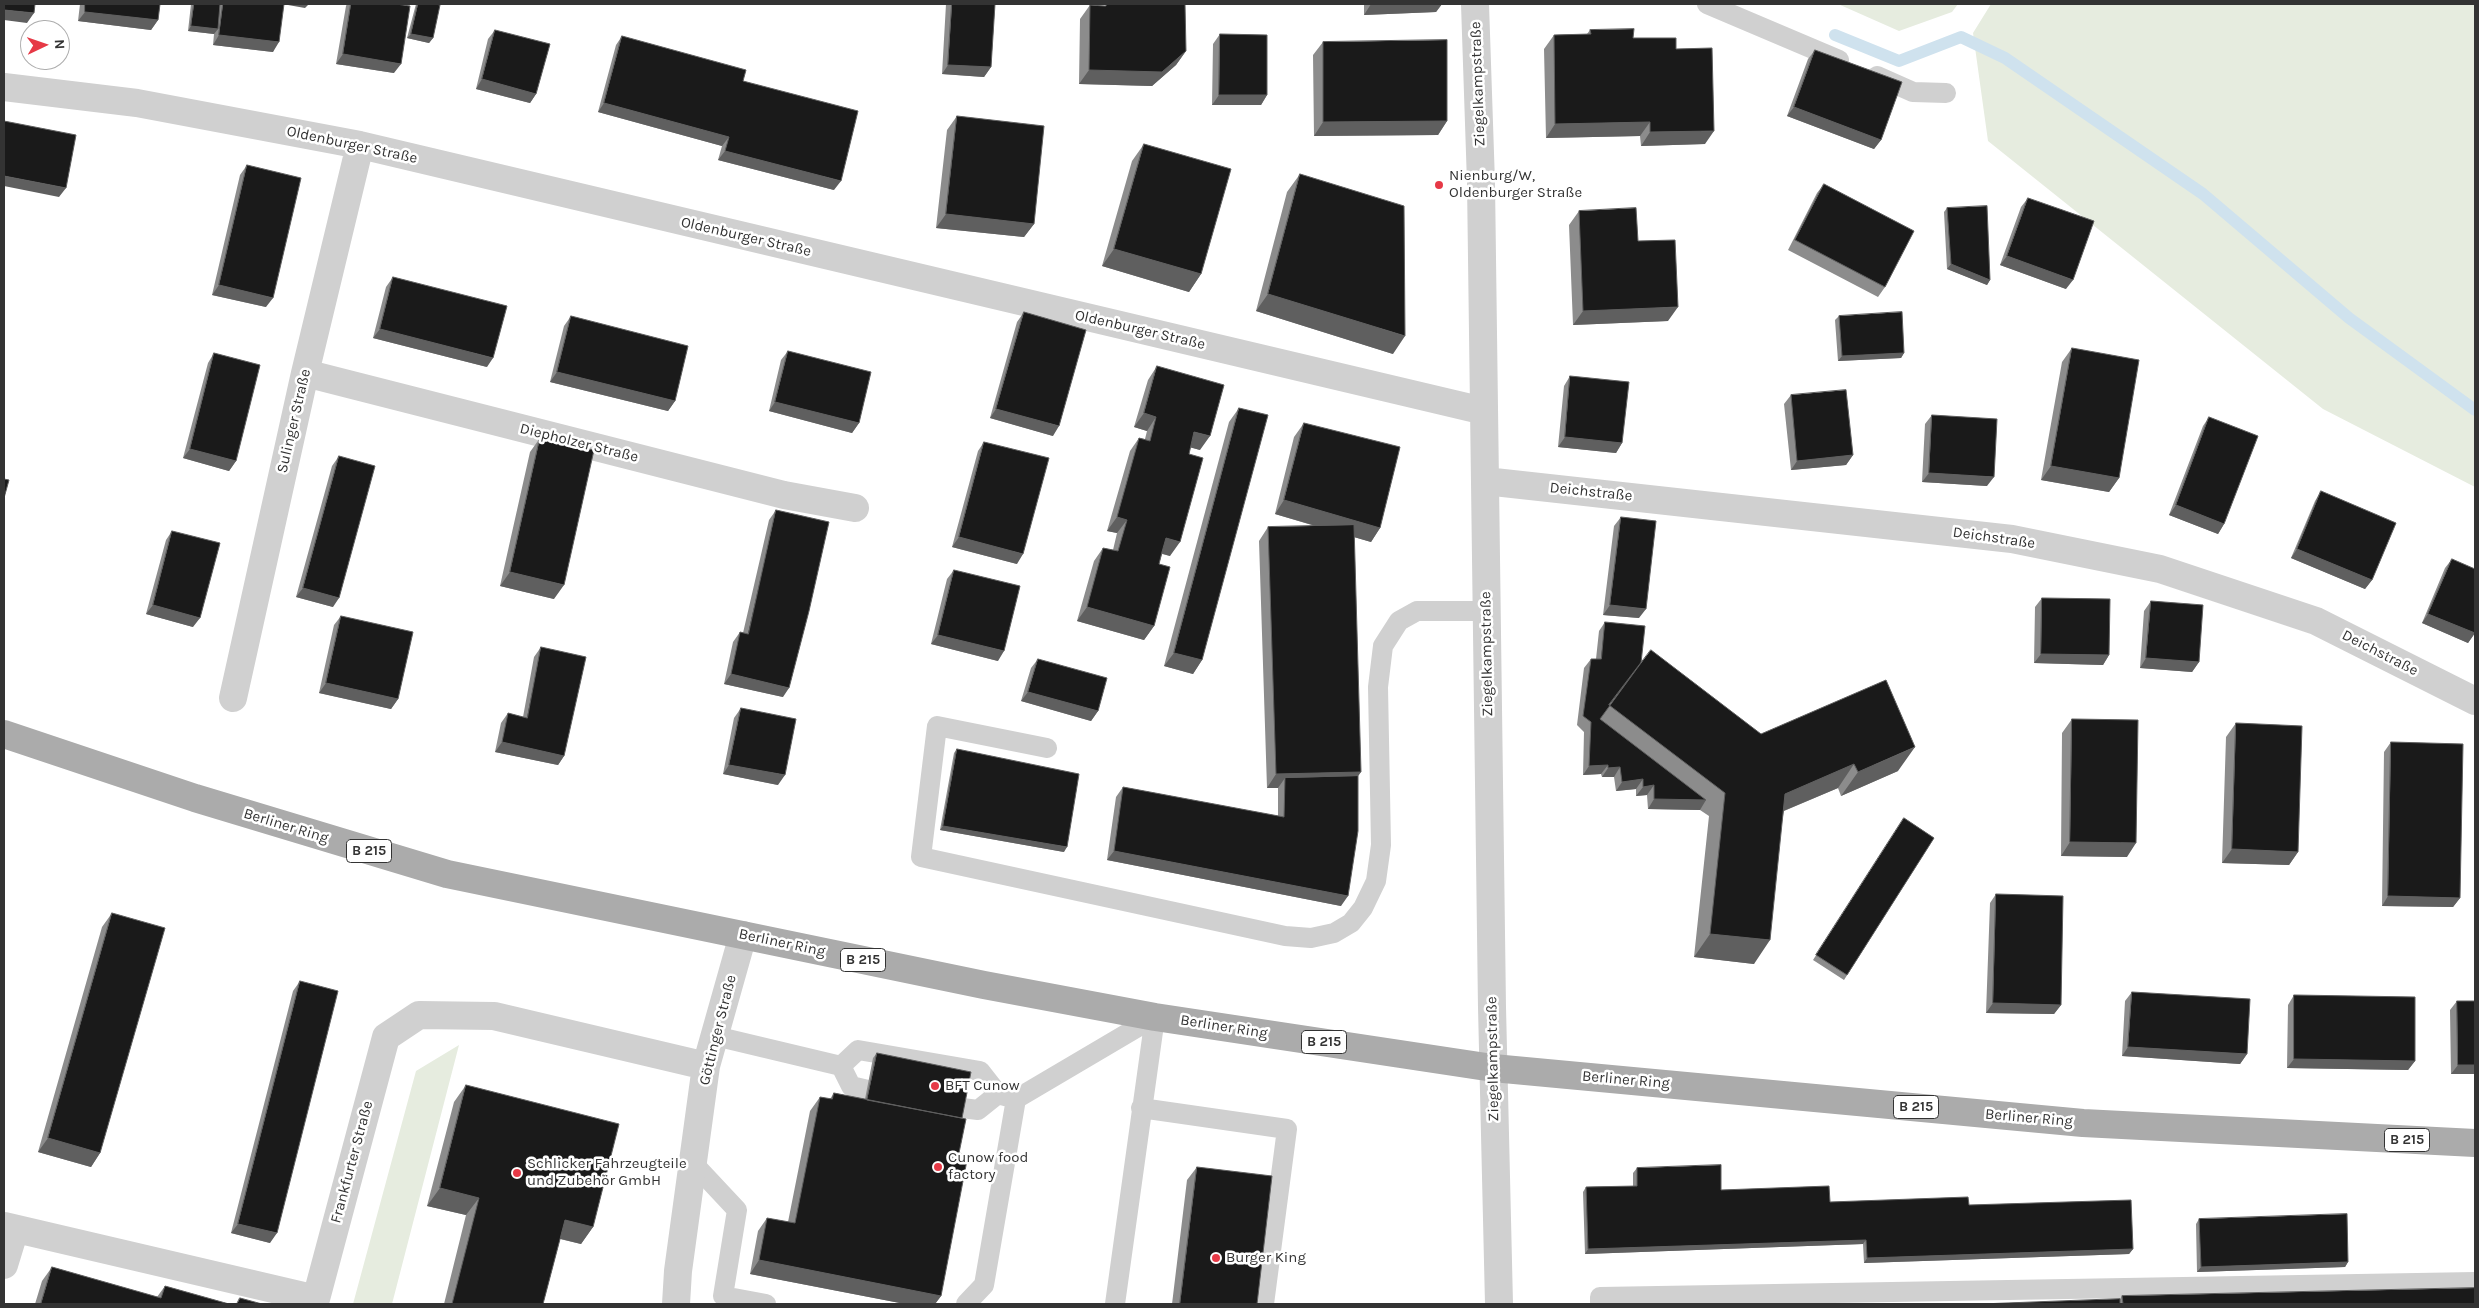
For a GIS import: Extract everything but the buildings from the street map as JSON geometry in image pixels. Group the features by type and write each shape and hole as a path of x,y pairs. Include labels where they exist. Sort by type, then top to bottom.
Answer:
{"main road":[{"name":"Berliner Ring","path":"4,734 195,798 447,874 1155,1017 1493,1068 2083,1123 2475,1143"}],"street":[{"name":"Ziegelkampstraße","path":"1475,4 1481,183 1493,1068 1499,1304"},
{"name":"Oldenburger Straße","path":"4,87 137,103 360,145 1484,412"},
{"name":"Sulinger Straße","path":"233,698 305,373 360,145"},
{"name":"Diepholzer Straße","path":"305,373 784,495 854,508"},
{"name":"Deichstraße","path":"1485,481 2012,539 2160,569 2316,621 2475,701"},
{"name":"Göttinger Straße","path":"676,1304 678,1271 706,1066 743,935"},
{"name":"Frankfurter Straße","path":"9,1227 316,1299 386,1037 420,1015 494,1016 706,1066"},
{"path":"4,1264 9,1227"}],"lane":[{"path":"1707,4 1913,92 1946,93"},
{"path":"1047,748 937,726 922,857 1285,936 1311,938 1334,933 1351,923 1364,908 1376,881 1381,845 1378,687 1384,646 1399,621 1417,611 1486,611"},
{"path":"962,1108 978,1110 1155,1017"},
{"path":"1115,1304 1155,1017"},
{"path":"715,1036 841,1066"},
{"path":"841,1066 858,1050 980,1071 1007,1096"},
{"path":"841,1066 851,1086 868,1090"},
{"path":"966,1304 984,1285 1007,1096"},
{"path":"1141,1108 1287,1129 1264,1304"},
{"path":"693,1163 737,1210 723,1296 766,1304"},
{"path":"1600,1304 1600,1297 2475,1282"}],"shaded area":[{"path":"1838,4 1958,4 1952,12 1899,31"},
{"path":"1991,4 2475,4 2475,487 2323,409 1988,141 1973,33"},
{"path":"459,1045 392,1304 353,1304 416,1071"}],"waterway":[{"path":"1835,35 1899,61 1961,37 2005,58 2203,194 2349,318 2475,410"}],"place":[{"name":"Nienburg/W, Oldenburger Straße","path":"1439,185"},
{"name":"BFT Cunow","path":"935,1086"},
{"name":"Cunow food factory","path":"938,1167"},
{"name":"Schlicker Fahrzeugteile und Zubehör GmbH","path":"517,1173"},
{"name":"Burger King","path":"1216,1258"}]}
